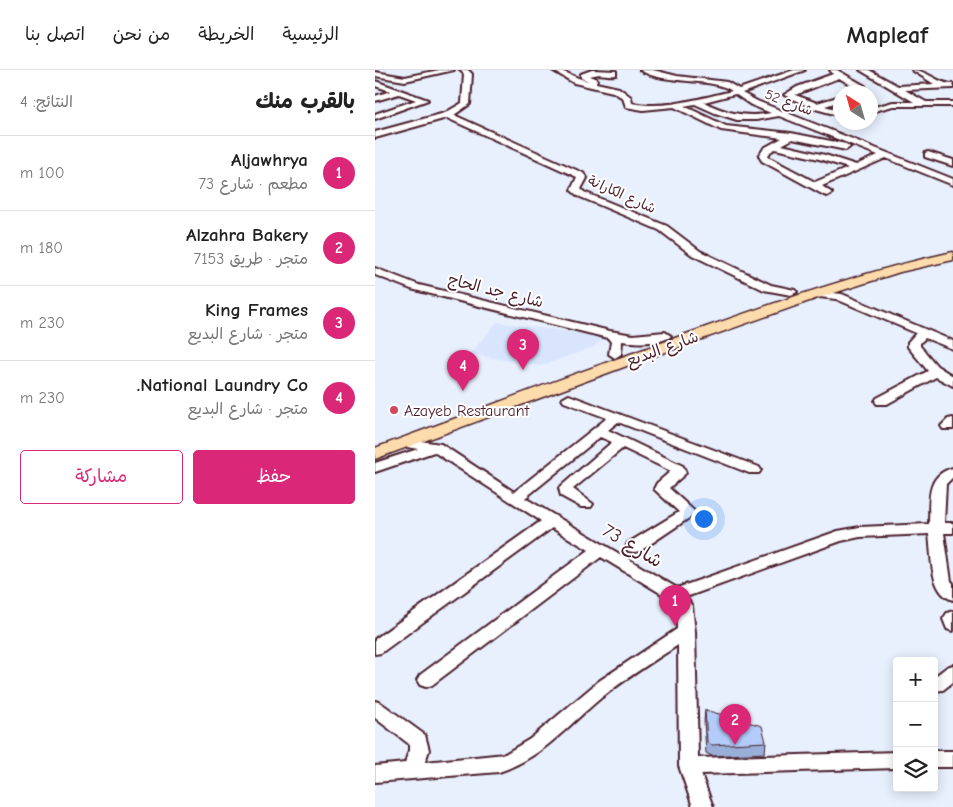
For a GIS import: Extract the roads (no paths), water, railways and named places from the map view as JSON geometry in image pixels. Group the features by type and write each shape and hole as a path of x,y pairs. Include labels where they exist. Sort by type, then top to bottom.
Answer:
{"main road":[{"name":"شارع البديع","path":"375,441 665,336 771,293 791,292 882,264 953,248"},
{"name":"شارع البديع","path":"375,454 628,360 815,294 838,291 890,270 953,256"}],"street":[{"path":"375,74 405,79 450,70"},
{"path":"375,135 448,115 466,104 468,74 464,70"},
{"path":"556,70 576,80 610,88 625,96 627,104 632,107 643,108 675,105 738,92 801,70"},
{"path":"599,85 585,76 599,70 612,76 621,84 610,88"},
{"path":"776,70 786,75"},
{"path":"831,70 856,85"},
{"path":"864,70 899,88 924,104"},
{"path":"918,70 942,86"},
{"name":"شارع 52","path":"644,72 731,86 754,104 953,182"},
{"path":"833,112 790,97 789,93 839,76"},
{"path":"375,83 400,90 424,100 375,117"},
{"path":"899,88 953,86"},
{"path":"375,98 400,90"},
{"path":"815,106 833,100"},
{"path":"695,101 731,117 757,118 780,113"},
{"path":"878,108 893,104 953,104"},
{"path":"675,105 723,128 791,136 874,152"},
{"name":"شارع الكارانة","path":"448,115 580,175 582,179 576,190 579,193 663,228 691,250 771,293"},
{"path":"375,117 402,127"},
{"path":"815,127 833,121"},
{"path":"791,136 764,153 765,159 827,193"},
{"path":"774,146 822,157 856,168"},
{"path":"943,160 953,151"},
{"path":"927,155 953,163"},
{"path":"814,186 884,156"},
{"name":"شارع جد الحاج","path":"375,271 415,287 612,335 638,339 665,336"},
{"path":"838,291 923,333 953,345"},
{"path":"923,333 914,342 914,346 936,372 953,382"},
{"path":"612,335 618,346 615,354"},
{"path":"882,401 936,372"},
{"path":"569,399 754,470"},
{"path":"515,499 615,418"},
{"path":"375,468 435,447 435,440 440,430"},
{"path":"599,432 622,441 678,469 679,473 662,486 661,489 687,511 684,515 633,547"},
{"path":"586,504 566,493 566,488 622,441"},
{"name":"شارع 73","path":"405,442 435,447 515,499 676,595"},
{"path":"953,472 944,476 939,484 936,527 943,582 953,594"},
{"path":"375,648 552,520"},
{"path":"703,807 689,766 686,632 684,606 676,595 838,536 859,532 936,527 953,528"},
{"path":"426,680 601,549"},
{"path":"375,774 499,764 518,758 596,693 655,651 686,632"},
{"path":"938,684 953,672"},
{"path":"375,708 418,740 419,750 413,770"},
{"path":"938,759 953,759"},
{"path":"689,766 893,760"}],"place":[{"name":"King Frames","path":"523,370"},
{"name":"National Laundry Co.","path":"463,391"},
{"name":"Azayeb Restaurant","path":"394,410"},
{"name":"Aljawhrya","path":"675,626"},
{"name":"Alzahra Bakery","path":"735,745"}]}
